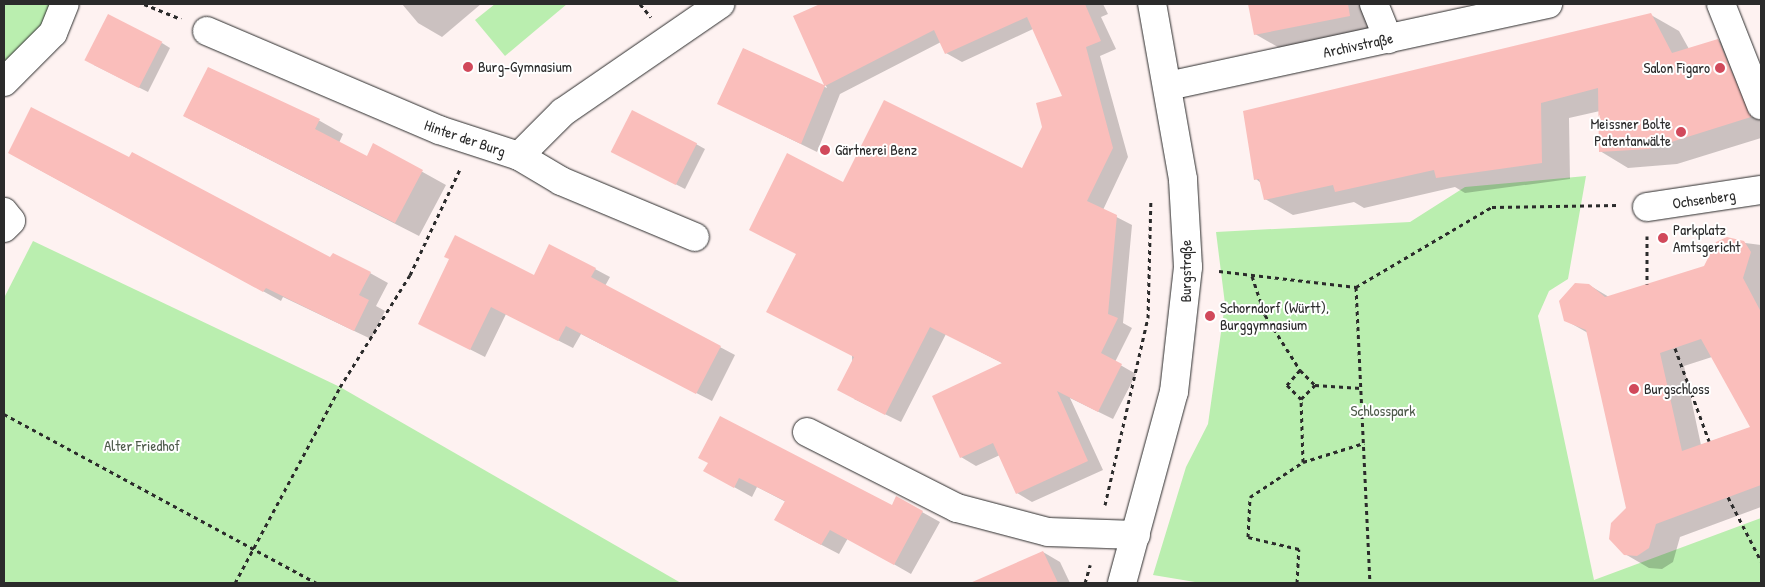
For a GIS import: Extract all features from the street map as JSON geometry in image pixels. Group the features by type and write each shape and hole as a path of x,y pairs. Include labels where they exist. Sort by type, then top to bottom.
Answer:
{"street":[{"path":"4,82 53,33 65,4"},
{"name":"Hinter der Burg","path":"207,31 471,143 519,156 563,112 720,4"},
{"name":"Burgstraße","path":"1122,583 1174,392 1188,267 1183,179 1152,4"},
{"path":"1374,4 1388,39"},
{"name":"Archivstraße","path":"1168,86 1548,4"},
{"path":"1721,4 1761,104"},
{"path":"519,156 561,181 695,237"},
{"name":"Ochsenberg","path":"1647,207 1761,190"},
{"path":"4,212 11,221 4,228"},
{"path":"807,432 957,508 1048,532 1136,535"}],"path":[{"path":"144,4 207,31"},
{"path":"235,583 340,388 410,276 471,143"},
{"path":"1085,583 1148,318 1152,192"},
{"path":"1188,267 1356,287 1492,207 1587,203 1647,207 1647,284"},
{"path":"1252,276 1265,315 1300,370 1315,386 1361,388"},
{"path":"1356,287 1370,583"},
{"path":"1675,348 1709,441"},
{"path":"1300,370 1287,385 1301,399 1303,462"},
{"path":"1301,399 1315,386"},
{"path":"4,414 252,551 316,583"},
{"path":"1297,583 1299,549 1248,537 1250,497 1303,462 1364,443"},
{"path":"1728,497 1761,560"}],"green space":[{"path":"4,4 57,4 47,29 4,67"},
{"path":"495,4 567,4 505,56 475,20"},
{"name":"Schlosspark","path":"1586,176 1568,279 1549,291 1538,316 1594,580 1761,518 1761,583 1201,583 1153,575 1186,467 1208,424 1225,304 1216,232 1410,222 1465,187"},
{"name":"Alter Friedhof","path":"33,241 340,387 681,583 4,583 4,298"}],"building":[{"path":"820,4 1085,4 1101,41 1086,47 1113,148 1087,201 1117,215 1108,314 1118,318 1101,353 1122,364 1098,412 1057,391 1088,461 1016,494 993,443 960,458 932,396 1002,363 930,327 885,415 837,390 854,357 766,312 796,254 749,230 787,153 843,182 884,100 1022,168 1042,127 1036,103 1062,96 1027,17 945,54 934,30 825,86 801,144 717,104 743,48 824,85 793,16"},
{"path":"1248,4 1348,4 1350,16 1254,35"},
{"path":"1651,13 1672,53 1718,39 1751,117 1649,149 1599,152 1598,88 1541,103 1542,163 1436,178 1434,170 1335,192 1333,185 1264,200 1259,179 1254,180 1243,111"},
{"path":"108,14 162,42 139,88 84,60"},
{"path":"208,67 320,119 315,129 367,156 373,143 423,170 395,223 183,116"},
{"path":"31,107 129,157 132,152 330,257 333,253 371,272 359,295 369,300 354,331 266,288 263,292 8,153"},
{"path":"632,110 697,143 676,185 611,152"},
{"path":"455,235 534,275 549,244 596,268 591,277 721,346 696,394 566,326 558,341 491,307 470,350 418,324 449,259 444,257"},
{"name":"Burgschloss","path":"1727,237 1744,241 1751,252 1743,278 1761,312 1761,485 1656,524 1649,548 1637,556 1624,555 1609,539 1611,523 1626,508 1586,330 1564,321 1559,301 1575,283 1589,284 1605,297 1704,266 1716,242","holes":["1701,339 1750,427 1682,451 1660,353"]},
{"path":"720,416 892,505 896,496 923,511 894,565 830,530 821,545 774,520 785,501 739,478 734,488 703,471 708,463 698,458"},
{"path":"1043,551 1058,583 970,583"}],"place":[{"name":"Burg-Gymnasium","path":"468,67"},
{"name":"Salon Figaro","path":"1720,68"},
{"name":"Meissner Bolte Patentanwälte","path":"1681,132"},
{"name":"Gärtnerei Benz","path":"825,150"},
{"name":"Parkplatz Amtsgericht","path":"1663,238"},
{"name":"Schorndorf (Württ), Burggymnasium","path":"1210,316"},
{"name":"Burgschloss","path":"1634,389"}]}
